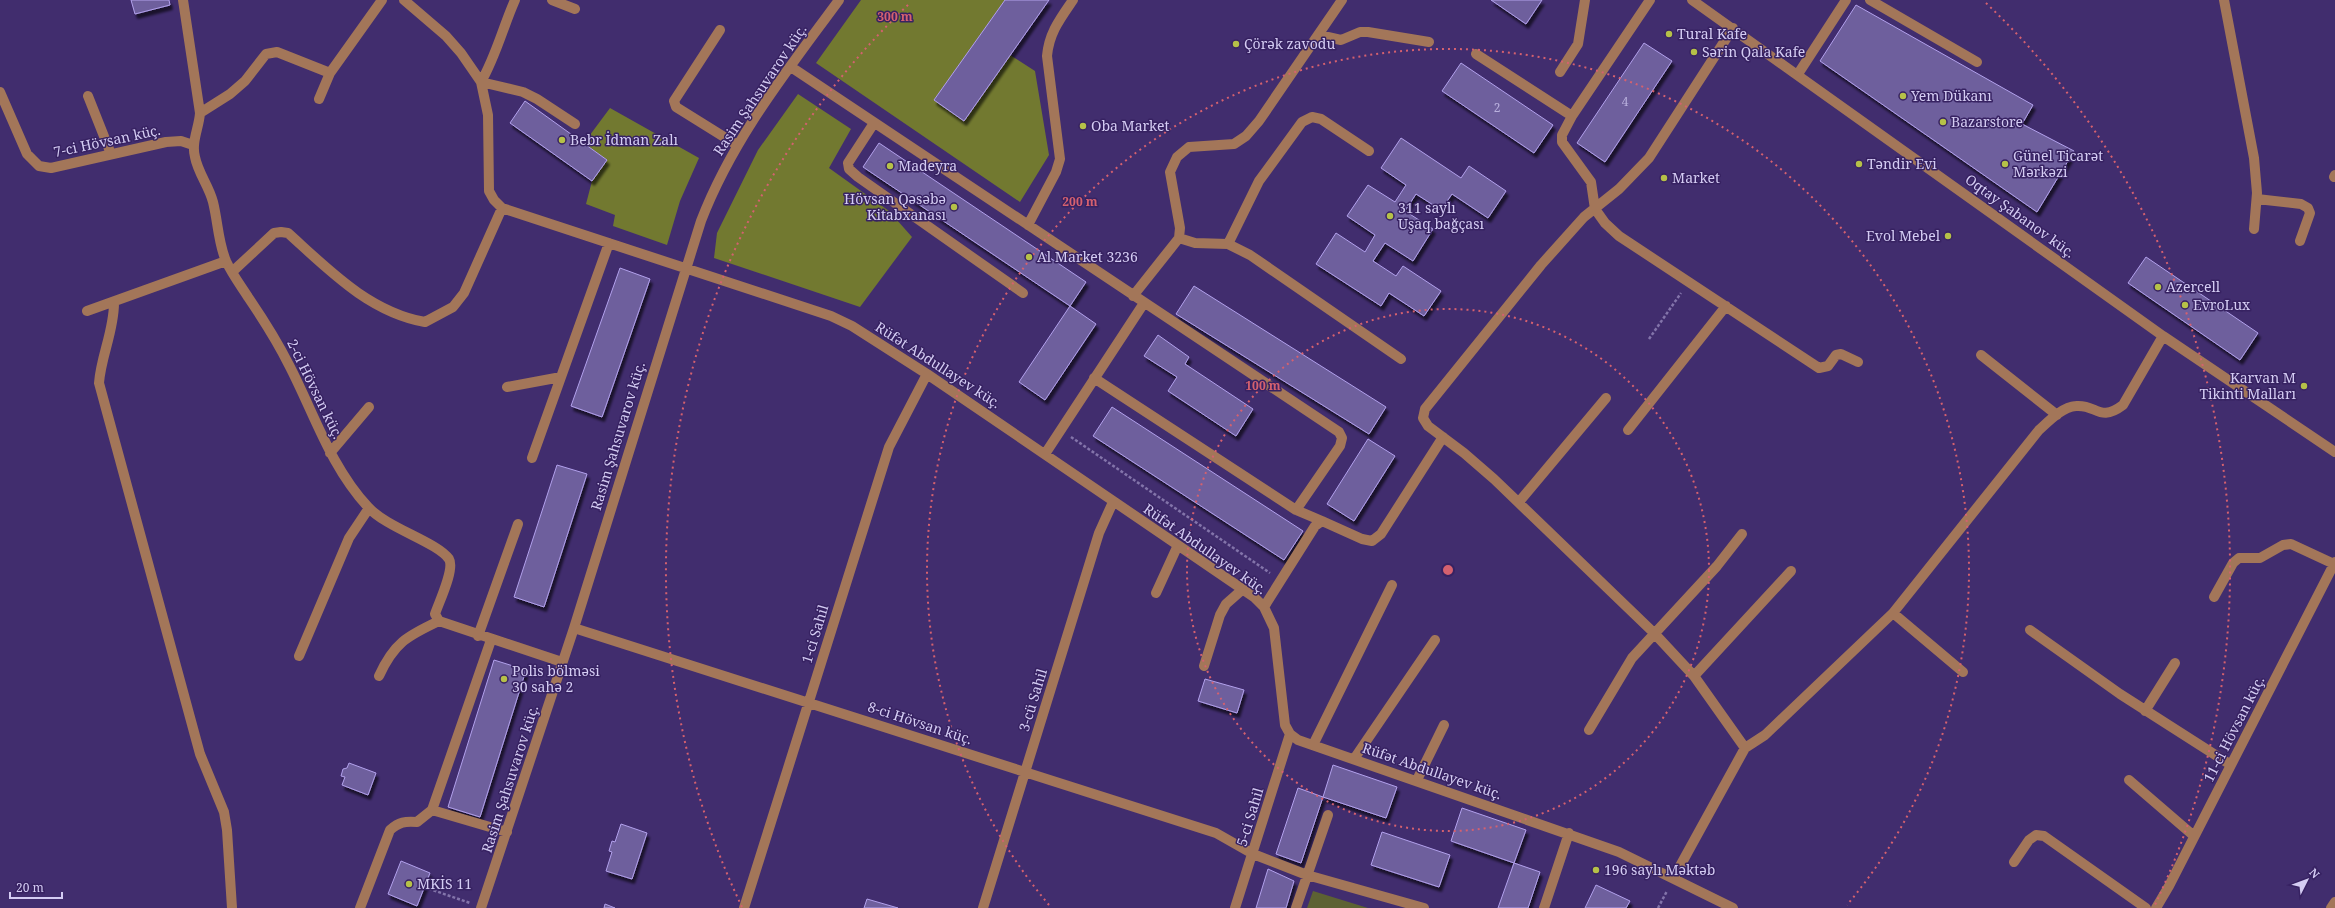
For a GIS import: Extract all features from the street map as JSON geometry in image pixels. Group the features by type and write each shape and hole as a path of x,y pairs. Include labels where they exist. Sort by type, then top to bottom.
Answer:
{"street":[{"path":"183,0 200,113 199,129 193,145"},
{"path":"319,99 330,73 382,0"},
{"path":"232,272 274,233 281,232 288,233 346,285 390,312 425,322 453,307 464,293 502,208 494,200 489,190 488,115 481,82 461,53 446,36 404,0"},
{"path":"481,82 492,62 501,30 515,0"},
{"path":"552,0 575,9"},
{"name":"Rasim Şahsuvarov küç.","path":"482,907 574,628 685,268 715,186 737,145 790,67 839,0"},
{"path":"1028,226 1056,172 1060,159 1047,56 1048,42 1054,27 1073,0"},
{"path":"1133,296 1179,238 1180,228 1170,172 1177,156 1189,147 1234,144 1246,136 1319,36 1342,0"},
{"path":"1560,72 1578,44 1585,0"},
{"path":"1650,0 1572,116 1562,135 1562,142 1592,182 1595,209 1605,224 1619,236 1819,368 1828,366 1836,355 1840,354 1858,362"},
{"name":"Oqtay Şabanov küç.","path":"1692,0 1798,74 2163,336 2335,452"},
{"path":"1798,74 1846,0"},
{"path":"1870,0 1977,62"},
{"path":"2224,0 2254,158 2257,199 2254,228"},
{"path":"1733,28 1649,158 1636,175 1584,217 1541,265 1425,409 1423,418 1428,426 1464,453 1519,502 1654,633 1694,676 1745,748"},
{"path":"720,30 674,101 676,108 737,145"},
{"path":"1319,36 1341,40 1360,32 1368,32 1429,42"},
{"path":"200,113 230,94 245,81 266,54 277,52 330,73"},
{"path":"1476,54 1572,116"},
{"path":"790,67 1339,432 1342,438 1340,446 1296,510"},
{"path":"481,82 523,92 537,99 575,124"},
{"name":"7-ci Hövsan küç.","path":"0,92 28,154 39,166 51,168 166,142 182,142 193,145"},
{"path":"88,96 111,154"},
{"path":"1228,244 1259,181 1302,122 1312,117 1320,120 1369,151"},
{"path":"874,123 848,163 849,169 858,177 1023,293"},
{"name":"2-ci Hövsan küç.","path":"193,145 195,158 208,185 213,202 220,242 226,261 280,348 330,453 354,490 369,508 392,526 442,552 450,560 451,569 435,614 439,622"},
{"path":"2257,199 2301,204 2308,208 2310,213 2300,240"},
{"name":"Rüfət Abdullayev küç.","path":"502,208 831,316 852,326 927,374 1113,502 1244,589 1264,607 1274,628 1285,725 1290,734 1298,740 1569,833 1619,852 1674,877 1733,908"},
{"path":"1179,238 1196,243 1228,244 1250,255 1401,359"},
{"path":"532,458 609,243"},
{"path":"87,311 114,303 226,261"},
{"path":"114,303 113,326 100,370 99,384 200,754 224,812 227,830 232,908"},
{"path":"1045,454 1144,303"},
{"path":"1628,430 1726,306"},
{"path":"1674,877 1745,748 1765,735 1893,613 2039,430 2057,415 2070,407 2078,406 2105,414 2112,413 2122,405 2163,336"},
{"path":"1981,354 2057,415"},
{"name":"1-ci Sahil","path":"744,908 889,447 927,374"},
{"path":"507,387 561,377"},
{"path":"1094,378 1296,510 1362,540 1372,541 1381,534 1443,437"},
{"path":"1519,502 1606,398"},
{"path":"330,453 369,407"},
{"name":"3-cü Sahil","path":"984,908 1099,533 1113,502"},
{"path":"299,656 349,538 369,508"},
{"path":"1264,607 1315,526 1322,521"},
{"path":"478,636 518,524"},
{"path":"1589,730 1632,658 1717,566 1742,534"},
{"path":"2214,597 2233,564 2239,558 2260,558 2283,544 2291,544 2335,563"},
{"path":"1156,593 1178,546"},
{"name":"11-ci Hövsan küç.","path":"2156,908 2335,563"},
{"path":"1694,676 1791,571"},
{"path":"1313,745 1392,585"},
{"path":"1204,666 1220,615 1226,604 1244,589"},
{"path":"1893,613 1963,672"},
{"path":"379,676 393,649 415,632 439,622 478,636 562,662"},
{"name":"8-ci Hövsan küç.","path":"574,628 1216,833 1253,854 1307,875 1424,908"},
{"path":"2030,630 2146,711 2231,765"},
{"path":"360,908 390,830 404,821 420,820 432,810 491,640"},
{"path":"1354,759 1435,640"},
{"path":"2146,711 2175,663"},
{"path":"1417,780 1444,725"},
{"name":"5-ci Sahil","path":"1235,908 1290,734"},
{"path":"2128,780 2194,836"},
{"path":"432,810 507,832"},
{"path":"1296,908 1328,815"},
{"path":"1544,908 1569,833"},
{"path":"2014,862 2029,840 2036,835 2044,836 2146,908"},
{"path":"2331,908 2335,902"}],"path":[{"path":"1649,339 1689,281"},
{"path":"1061,430 1281,580"},
{"path":"1658,908 1674,877"},
{"path":"424,887 482,907"}],"green space":[{"path":"861,0 1005,0 934,100 964,121 1010,55 1035,71 1049,155 1020,202 816,63"},
{"path":"798,94 851,129 829,168 889,211 912,237 860,307 714,258 717,233 758,150"},
{"path":"610,108 699,158 680,201 667,245 613,226 615,215 586,204 592,181 607,160 584,143"},
{"path":"1313,891 1368,908 1307,908"}],"building":[{"path":"131,0 169,0 170,5 135,14"},
{"path":"1005,0 1049,0 964,121 934,100"},
{"path":"1491,0 1542,0 1526,24"},
{"path":"1856,5 2033,105 2022,124 2074,151 2037,212 1820,61"},
{"path":"1644,43 1672,61 1605,162 1577,143"},
{"path":"1461,63 1553,125 1534,153 1442,91"},
{"path":"525,101 607,160 592,181 510,123"},
{"path":"1401,138 1461,178 1469,166 1506,191 1488,218 1452,194 1441,210 1416,194 1405,211 1433,229 1413,261 1385,243 1373,261 1396,276 1403,266 1441,291 1424,316 1389,293 1381,306 1316,264 1336,233 1365,252 1375,235 1347,216 1368,185 1395,202 1406,185 1381,168"},
{"path":"879,143 1086,282 1070,306 863,167"},
{"path":"2146,257 2258,333 2240,360 2128,283"},
{"path":"620,268 650,279 602,417 571,406"},
{"path":"1194,286 1386,407 1369,434 1176,314"},
{"path":"1070,306 1096,324 1045,400 1019,382"},
{"path":"1158,335 1189,357 1185,364 1253,409 1236,436 1168,391 1177,377 1144,356"},
{"path":"1112,407 1303,531 1284,560 1093,436"},
{"path":"1368,439 1395,456 1354,521 1327,504"},
{"path":"557,465 587,474 544,607 514,597"},
{"path":"494,660 526,670 480,817 448,807"},
{"path":"1205,679 1244,690 1237,713 1198,701"},
{"path":"349,763 376,773 368,795 342,785 345,777 341,776 343,769 347,768"},
{"path":"1333,765 1397,787 1386,818 1323,797"},
{"path":"1298,788 1323,797 1301,863 1276,854"},
{"path":"1462,808 1526,830 1514,863 1451,841"},
{"path":"621,824 647,833 632,879 606,871 612,852 609,851 612,841 615,842"},
{"path":"1382,832 1450,855 1439,887 1371,865"},
{"path":"401,861 430,873 417,906 388,894"},
{"path":"1514,863 1540,872 1528,908 1498,908"},
{"path":"1268,869 1294,881 1286,908 1256,908"},
{"path":"1596,885 1630,901 1626,908 1585,908"},
{"path":"867,899 898,908 864,908"},
{"path":"605,904 615,908 604,908"}],"place":[{"name":"Tural Kafe","path":"1669,34"},
{"name":"Çörək zavodu","path":"1236,44"},
{"name":"Sərin Qala Kafe","path":"1694,52"},
{"name":"Yem Dükanı","path":"1903,96"},
{"name":"Bazarstore","path":"1943,122"},
{"name":"Oba Market","path":"1083,126"},
{"name":"Bebr İdman Zalı","path":"562,140"},
{"name":"Təndir Evi","path":"1859,164"},
{"name":"Günel Ticarət Mərkəzi","path":"2005,164"},
{"name":"Madeyra","path":"890,166"},
{"name":"Market","path":"1664,178"},
{"name":"Hövsan Qəsəbə Kitabxanası","path":"954,207"},
{"name":"311 saylı Uşaq bağçası","path":"1390,216"},
{"name":"Evol Mebel","path":"1948,236"},
{"name":"Al Market 3236","path":"1029,257"},
{"name":"Azercell","path":"2158,287"},
{"name":"EvroLux","path":"2185,305"},
{"name":"Karvan M Tikinti Malları","path":"2304,386"},
{"name":"Polis bölməsi 30 sahə 2","path":"504,679"},
{"name":"196 saylı Məktəb","path":"1596,870"},
{"name":"MKİS 11","path":"409,884"}]}
